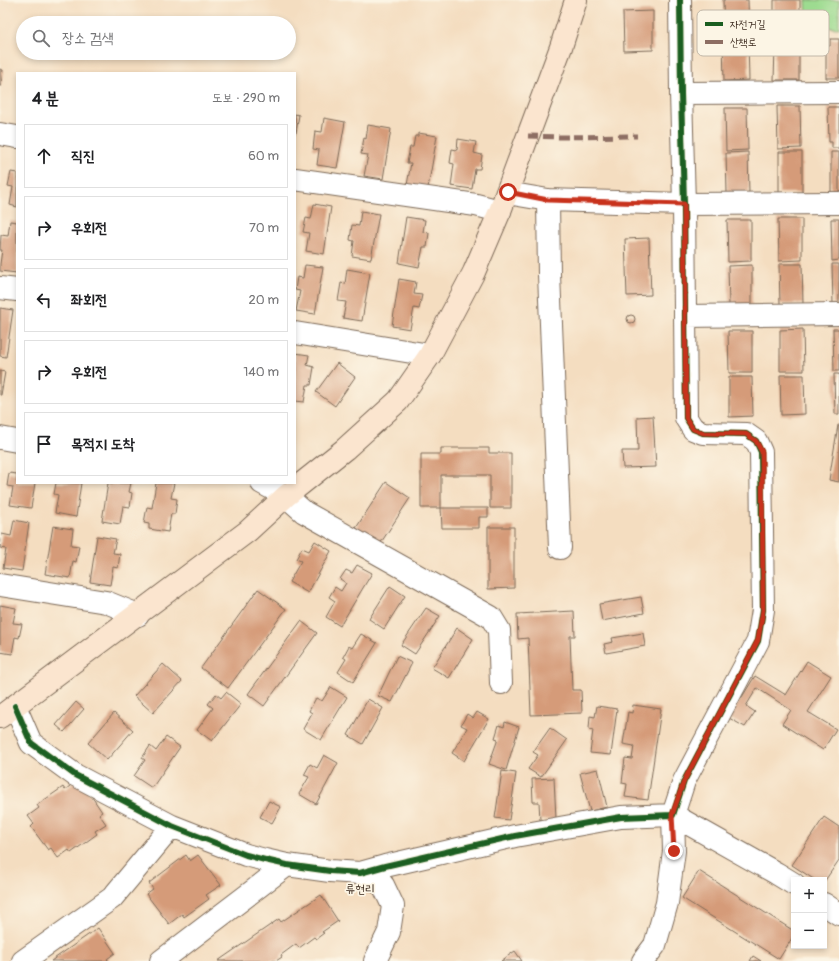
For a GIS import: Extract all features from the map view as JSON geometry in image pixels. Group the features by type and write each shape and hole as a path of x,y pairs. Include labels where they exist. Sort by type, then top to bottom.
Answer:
{"main road":[{"path":"8,711 248,531 286,496 345,449 398,401 430,355 474,272 504,202 561,47 576,0"}],"street":[{"path":"643,961 656,945 667,903 674,851 672,815 684,781 758,640 763,610 762,452 756,441 746,434 703,433 693,429 686,418 684,204 680,93 680,0"},
{"path":"680,93 839,92"},
{"path":"0,134 16,137"},
{"path":"296,179 476,205 548,200 684,204 839,203"},
{"path":"548,200 549,274 560,548"},
{"path":"0,288 16,290"},
{"path":"685,316 839,314"},
{"path":"296,333 430,355"},
{"path":"0,438 16,441"},
{"path":"264,484 286,496 304,512 491,617 499,630 501,683"},
{"path":"0,585 106,602 138,615"},
{"path":"8,711 31,743 75,775 172,826 246,855 287,865 360,874 383,885 393,906 389,932 375,961"},
{"path":"360,874 385,866 515,836 621,817 672,815 791,882"},
{"path":"23,961 112,898 172,826"},
{"path":"161,961 287,865"},
{"path":"827,906 839,914"}],"green space":[{"path":"806,0 839,0 839,28 829,27 829,10 806,10"}],"building":[{"path":"723,0 748,0 748,10 723,10"},
{"path":"774,0 800,0 800,10 774,10"},
{"path":"653,11 653,50 624,51 623,12"},
{"path":"830,39 839,39 839,78 826,78 826,56 829,56"},
{"path":"723,56 748,56 749,80 724,81"},
{"path":"775,56 799,56 799,80 774,80"},
{"path":"0,69 3,70 1,86 0,86"},
{"path":"777,106 800,106 801,148 778,149"},
{"path":"828,107 839,107 839,148 832,148 832,142 829,142"},
{"path":"725,108 747,108 748,150 726,151"},
{"path":"296,114 299,115 296,133"},
{"path":"324,118 345,122 337,168 317,165 319,150 313,149 315,131 322,132"},
{"path":"368,125 391,129 383,179 364,176 368,155 361,154 364,138 366,139"},
{"path":"418,133 437,136 428,188 407,185 411,163 407,163 410,147 413,147 415,136 418,136"},
{"path":"458,139 476,142 474,153 482,155 480,169 475,169 472,189 451,186 454,164 450,163 452,149 457,150"},
{"path":"748,152 749,193 727,193 726,153"},
{"path":"779,152 802,152 802,193 779,193"},
{"path":"831,152 839,152 839,192 831,192"},
{"path":"11,172 16,173 16,207 10,205 13,187 8,186"},
{"path":"314,204 331,207 324,254 306,251 309,233 303,232 306,218 311,219"},
{"path":"361,211 379,214 371,259 352,256 354,241 350,240 352,225 359,226"},
{"path":"406,217 425,220 423,232 429,233 427,247 423,247 419,267 399,263"},
{"path":"778,219 802,219 802,260 779,261"},
{"path":"831,219 839,219 839,260 832,261"},
{"path":"727,220 751,220 751,261 728,262"},
{"path":"10,221 16,222 16,273 0,271 2,250 0,250 1,235 8,236"},
{"path":"649,238 651,295 627,296 625,239"},
{"path":"779,264 802,264 803,304 780,304"},
{"path":"832,264 839,264 839,304 833,304"},
{"path":"305,265 323,267 315,314 296,311 300,291 296,290 297,277 303,278"},
{"path":"752,265 752,305 729,305 728,266"},
{"path":"347,269 370,273 362,321 343,318 346,302 338,301 341,283 345,284"},
{"path":"399,279 416,282 414,294 422,295 419,309 414,308 410,329 392,326"},
{"path":"0,308 13,310 6,357 0,356"},
{"path":"629,315 633,315 635,319 633,323 629,323 627,321 627,317"},
{"path":"803,329 804,371 780,371 780,330"},
{"path":"833,329 839,329 839,371 834,371"},
{"path":"728,331 752,331 752,373 729,373"},
{"path":"296,353 309,355 307,365 314,367 311,385 307,385 304,402 296,401"},
{"path":"337,363 355,377 335,406 316,392"},
{"path":"0,371 5,372 1,395 0,395"},
{"path":"834,374 839,374 839,414 835,414"},
{"path":"780,375 804,375 805,414 781,415"},
{"path":"729,377 752,377 753,416 729,417"},
{"path":"653,416 656,467 623,468 622,451 638,451 637,417"},
{"path":"839,425 839,482 829,480"},
{"path":"441,448 489,448 489,453 511,453 511,508 490,508 490,475 441,475 441,508 421,508 421,454 441,454"},
{"path":"9,473 16,474 16,484 35,484 31,508 10,505 13,487 7,486"},
{"path":"386,482 410,498 380,544 356,528"},
{"path":"56,484 81,484 76,517 55,513 58,495 54,494"},
{"path":"108,484 131,484 129,492 132,493 130,507 123,506 120,524 102,521"},
{"path":"156,484 174,484 171,498 177,499 175,514 171,514 168,532 149,529 149,524 144,523 147,507 152,508"},
{"path":"441,508 488,508 488,517 479,517 479,528 442,528"},
{"path":"14,520 29,523 22,571 3,568 6,549 0,548 2,534 11,536"},
{"path":"53,526 73,529 71,545 79,546 76,562 73,561 70,578 45,574"},
{"path":"488,527 514,527 514,588 488,589"},
{"path":"97,536 116,539 113,553 120,554 118,568 113,567 110,585 90,582"},
{"path":"315,541 331,551 308,593 289,582 301,561 296,559 302,548 309,551"},
{"path":"357,565 372,573 340,626 326,617 335,601 329,597 335,587 341,591 346,583 340,579 346,570 352,573"},
{"path":"390,586 405,596 384,629 369,619"},
{"path":"258,589 286,609 228,688 201,668"},
{"path":"641,597 644,613 602,621 599,604"},
{"path":"0,605 16,608 13,623 22,624 19,638 15,637 12,654 0,652"},
{"path":"426,608 440,616 415,654 401,645"},
{"path":"574,611 575,636 570,636 572,690 581,690 582,713 531,715 528,638 518,639 517,614"},
{"path":"301,621 317,633 264,706 248,694"},
{"path":"457,628 473,639 449,678 432,668"},
{"path":"643,633 645,646 606,653 604,644 613,642 612,638"},
{"path":"361,634 377,643 353,682 338,672 346,659 343,657 349,646 352,648"},
{"path":"397,656 412,663 392,702 378,696"},
{"path":"807,661 831,676 808,712 836,729 823,750 782,724 791,710 757,688 746,706 755,712 745,727 729,718 755,676 786,695"},
{"path":"163,664 182,681 153,713 134,696"},
{"path":"331,687 347,697 321,740 303,729 312,713 309,711 316,698 322,701"},
{"path":"226,692 241,704 212,741 197,730 213,708 208,704 216,694 221,698"},
{"path":"368,699 383,708 363,744 348,735"},
{"path":"76,702 84,709 64,732 56,725"},
{"path":"633,705 661,709 648,800 625,797 627,784 622,783 625,758 632,759 634,746 623,744 628,712 632,713"},
{"path":"597,706 617,709 611,755 590,753 593,730 589,729 590,716 595,717"},
{"path":"477,712 489,719 464,761 452,753 467,728 461,725 467,714 473,718"},
{"path":"114,713 133,730 107,760 88,743"},
{"path":"505,722 519,727 506,770 489,764 498,739 495,738 499,725 504,727"},
{"path":"550,728 567,740 541,777 528,769 538,755 533,752"},
{"path":"166,737 180,747 152,788 134,776 145,760 142,758 150,746 156,751"},
{"path":"324,755 338,763 316,804 299,794 309,777 304,775 310,764 317,768"},
{"path":"598,769 607,807 590,811 580,773"},
{"path":"502,771 516,773 509,820 495,818"},
{"path":"554,778 556,819 540,820 539,802 533,802 532,779"},
{"path":"76,781 86,788 102,812 99,814 106,824 95,831 97,834 71,853 69,850 58,858 51,848 48,850 31,827 34,824 28,816 39,808 37,805 63,787 65,790"},
{"path":"269,801 281,807 272,823 260,817"},
{"path":"824,817 839,827 839,860 827,878 810,877 792,865"},
{"path":"186,855 190,861 198,855 221,885 206,895 209,899 184,917 182,914 169,924 146,894 153,889 149,883"},
{"path":"699,871 791,929 791,940 779,959 682,898"},
{"path":"321,895 338,921 322,932 324,933 316,939 314,937 299,948 296,944 281,955 282,957 276,961 218,961 279,919 281,922"},
{"path":"98,928 115,953 107,959 109,961 51,961"},
{"path":"515,951 522,961 501,961"},
{"path":"753,956 761,961 750,961"}],"marked path":[{"path":"528,136 637,136"}],"cycle path":[{"path":"15,706 31,743 75,775 172,826 246,855 287,865 330,871 360,873 515,836 621,817 673,815 684,781 758,641 763,610 761,452 756,441 746,434 703,433 693,429 686,418 680,0"}],"district":[{"name":"류현리","path":"360,889"}],"route":[{"path":"508,192 548,200 684,204 686,418 693,429 703,433 746,434 756,441 762,452 763,610 758,640 684,781 672,815 674,851"}]}
